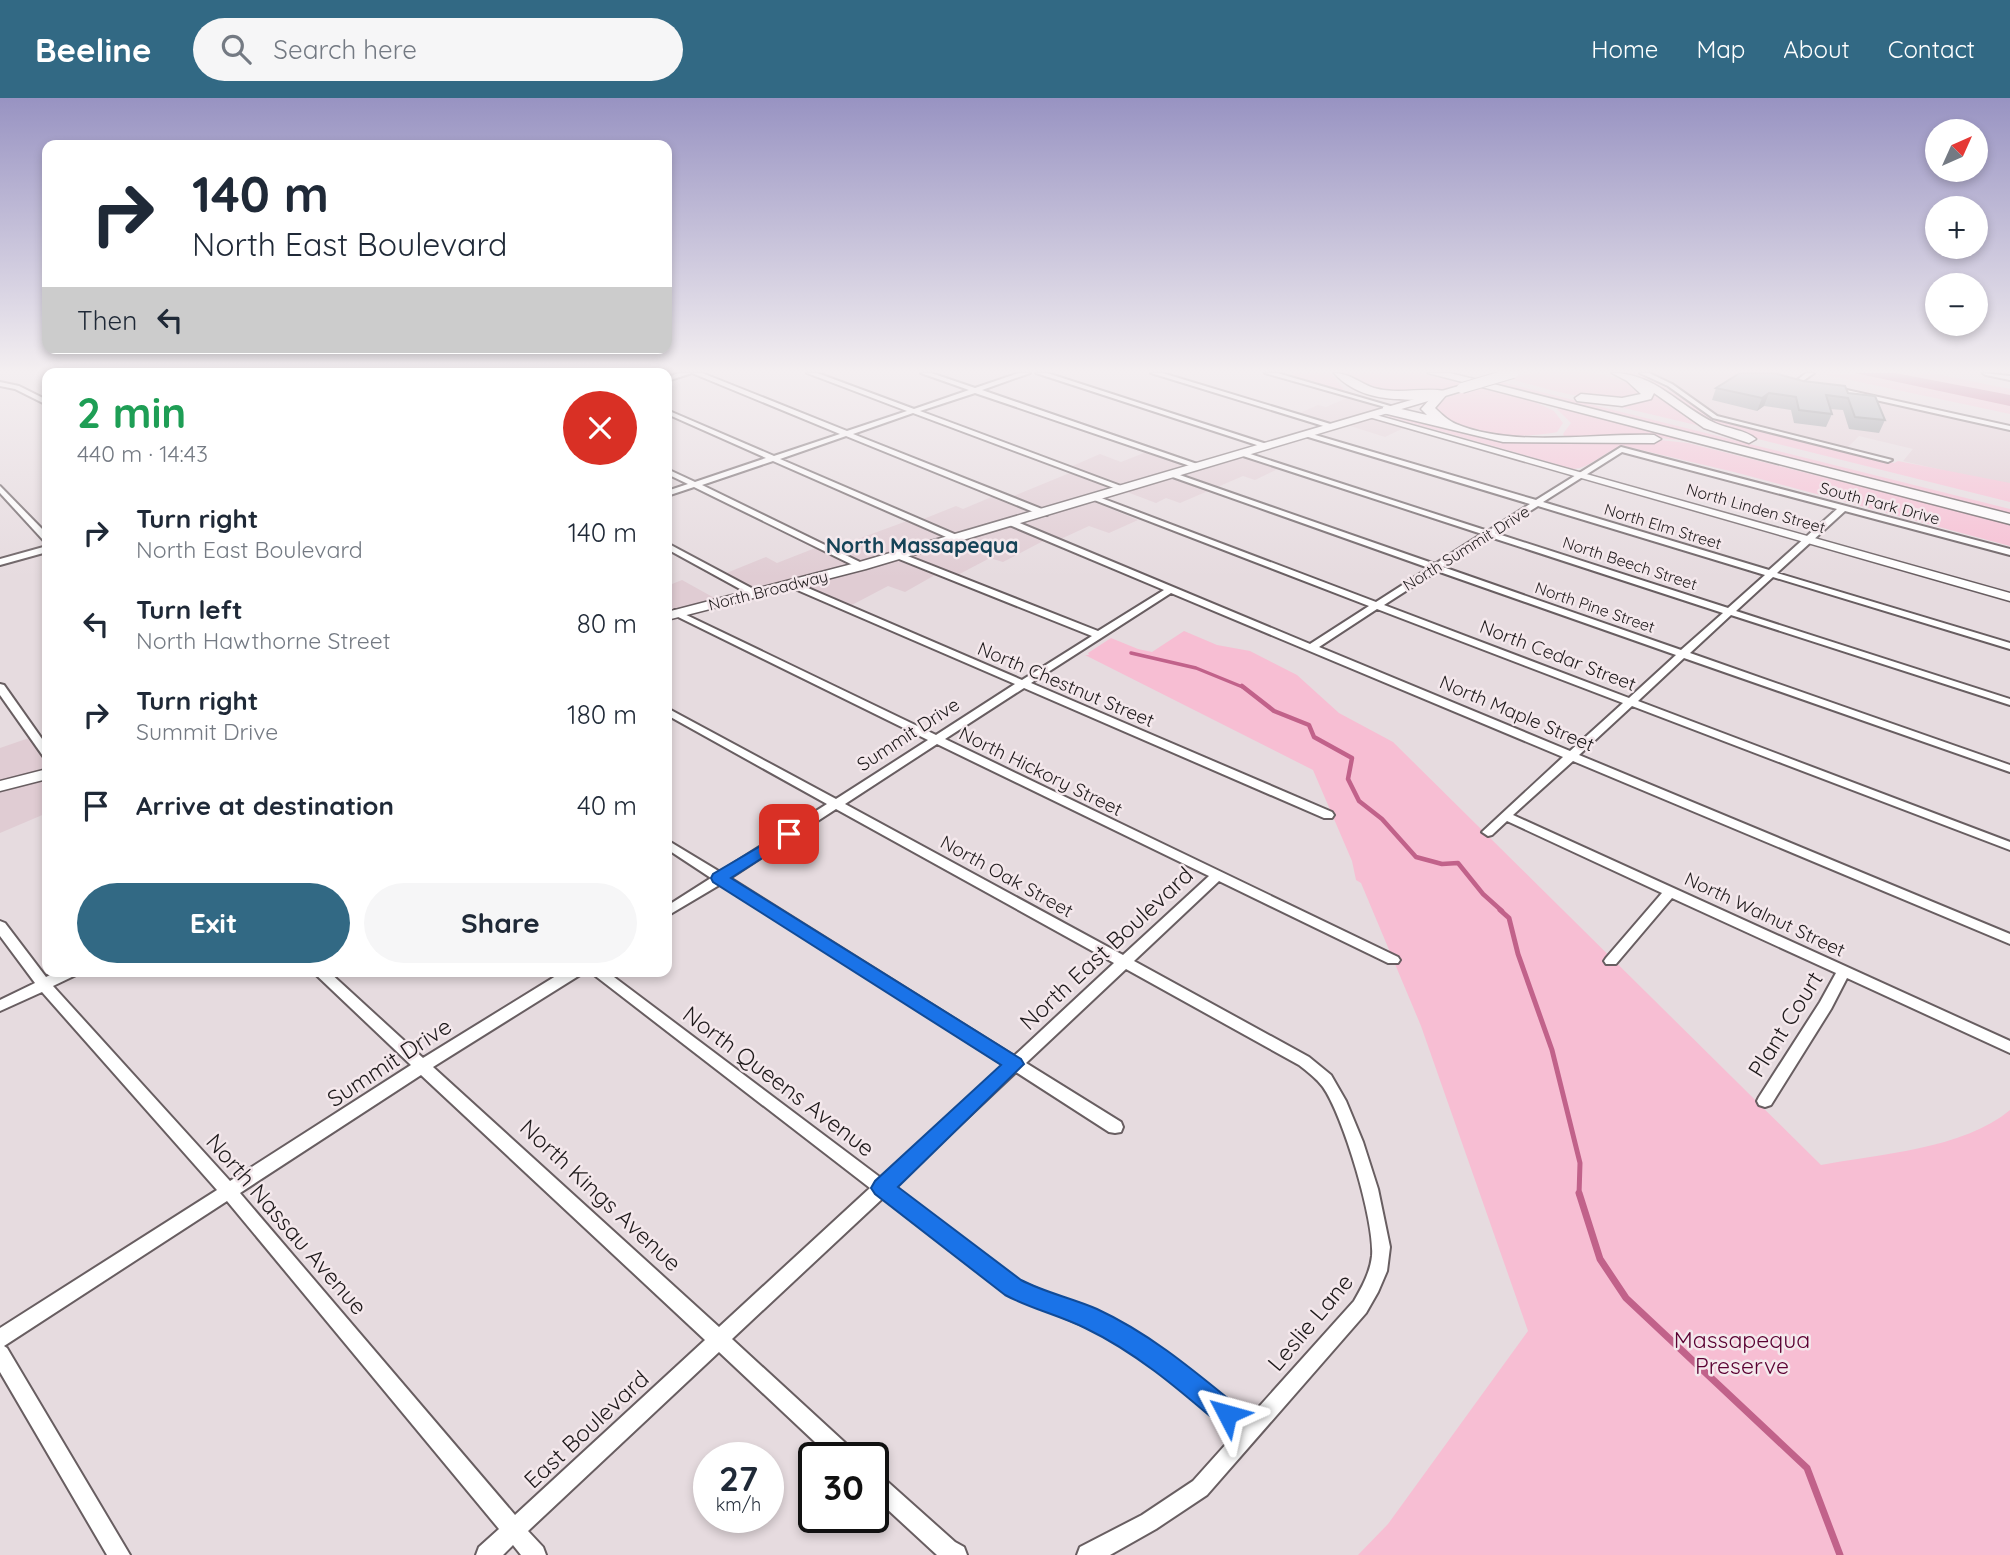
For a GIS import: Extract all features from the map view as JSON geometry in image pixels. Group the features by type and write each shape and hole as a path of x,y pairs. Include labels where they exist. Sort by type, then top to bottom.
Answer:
{"highway":[{"path":"1668,441 1790,463"},
{"path":"1703,441 2010,520"},
{"path":"1746,441 2010,508"},
{"path":"1757,441 1805,457"}],"main road":[{"name":"North Broadway","path":"672,615 861,566 1285,441"},
{"path":"0,786 42,775"}],"street":[{"path":"734,441 956,538"},
{"path":"672,492 826,441"},
{"path":"864,441 1044,513"},
{"path":"995,441 1125,489"},
{"path":"1124,441 1199,466"},
{"path":"1253,441 1269,446"},
{"name":"North Elm Street","path":"1331,441 2010,646"},
{"name":"North Linden Street","path":"1463,441 2010,597"},
{"path":"1810,441 1888,460"},
{"name":"North Summit Drive","path":"1312,647 1621,449"},
{"name":"South Park Drive","path":"1621,449 2010,552"},
{"name":"North Beech Street","path":"1241,454 2010,702"},
{"path":"672,474 861,566"},
{"name":"North Pine Street","path":"1171,475 2010,769"},
{"path":"0,488 42,534"},
{"name":"North Cedar Street","path":"1093,498 2010,846"},
{"path":"1488,832 1843,508"},
{"name":"North Maple Street","path":"1010,522 2010,939"},
{"path":"672,549 754,593"},
{"path":"0,562 42,550"},
{"path":"897,555 1099,635"},
{"name":"North Chestnut Street","path":"791,584 1328,816"},
{"name":"Summit Drive","path":"672,909 1171,589"},
{"name":"North Hickory Street","path":"672,615 1392,960"},
{"path":"0,687 42,747"},
{"name":"North Oak Street","path":"672,714 1304,1061 1325,1079"},
{"name":"North Walnut Street","path":"1505,816 2010,1046"},
{"path":"672,847 1115,1127"},
{"name":"North East Boulevard","path":"719,1340 1217,876"},
{"path":"1611,961 1670,892"},
{"name":"North Nassau Avenue","path":"0,926 44,985 230,1193 535,1555"},
{"name":"Plant Court","path":"1765,1101 1826,1005 1844,971"},
{"path":"0,1006 59,977"},
{"name":"North Kings Avenue","path":"325,977 830,1442"},
{"name":"Summit Drive","path":"230,1193 421,1067 565,977"},
{"name":"North Queens Avenue","path":"604,977 1013,1287 1035,1299 1089,1317 1127,1337 1163,1361 1249,1431"},
{"name":"Leslie Lane","path":"1088,1555 1149,1522 1200,1488 1360,1307 1377,1276 1381,1248 1376,1216 1341,1106 1325,1079"},
{"path":"0,1339 230,1193"},
{"name":"East Boulevard","path":"488,1555 719,1340"},
{"path":"0,1354 118,1555"},
{"path":"889,1496 956,1555"}],"shaded area":[{"path":"1819,441 1854,441 1847,448"},
{"path":"1880,441 2010,441 2010,486 1903,461 1913,449"},
{"path":"1154,449 1206,467 1241,456 1278,469 1255,480 1243,476 1180,503 1166,498 1156,503 1127,492 1094,502 1138,520 1109,533 1089,526 1052,543 1045,540 1003,562 990,558 948,580 935,575 905,592 888,586 850,606 803,586 766,596 724,574 766,557 777,563 823,545 831,549 915,518 921,520 956,506 963,509 1001,493 1011,497 1077,470 1070,467 1100,454 1121,462"},
{"path":"682,580 727,605 672,620 672,584"},
{"path":"29,738 42,756 42,815 0,833 0,748"}],"green space":[{"path":"1475,441 1688,443 2010,524 2010,546 1734,472 1624,446 1586,466 1573,469"},
{"path":"1720,441 1737,441 2010,509 2010,514"},
{"path":"1766,441 1806,441 1894,463 1898,461 2010,483 2010,502"},
{"name":"Massapequa Preserve","path":"1184,631 1217,645 1250,651 1297,675 1339,713 1393,742 1821,1165 1945,1142 1969,1134 2010,1110 2010,1555 1358,1555 1388,1524 1528,1331 1421,1026 1361,883 1356,880 1352,861 1313,770 1085,655 1089,655 1088,653 1111,638 1152,652"}],"waterway":[{"path":"1131,653 1196,668 1244,688"},
{"path":"1244,688 1274,711 1309,725 1314,737 1352,758 1348,779 1359,801 1382,819 1416,857 1442,864 1458,863 1483,894 1502,911"},
{"path":"1500,910 1509,918 1518,954 1552,1050 1580,1163 1579,1193"},
{"path":"1579,1193 1600,1259 1626,1298 1807,1468 1840,1555"}],"district":[{"name":"North Massapequa","path":"922,545"}],"route":[{"path":"789,834 719,878 1014,1064 882,1188 1013,1287 1035,1299 1089,1317 1127,1337 1163,1361 1227,1414"}]}
